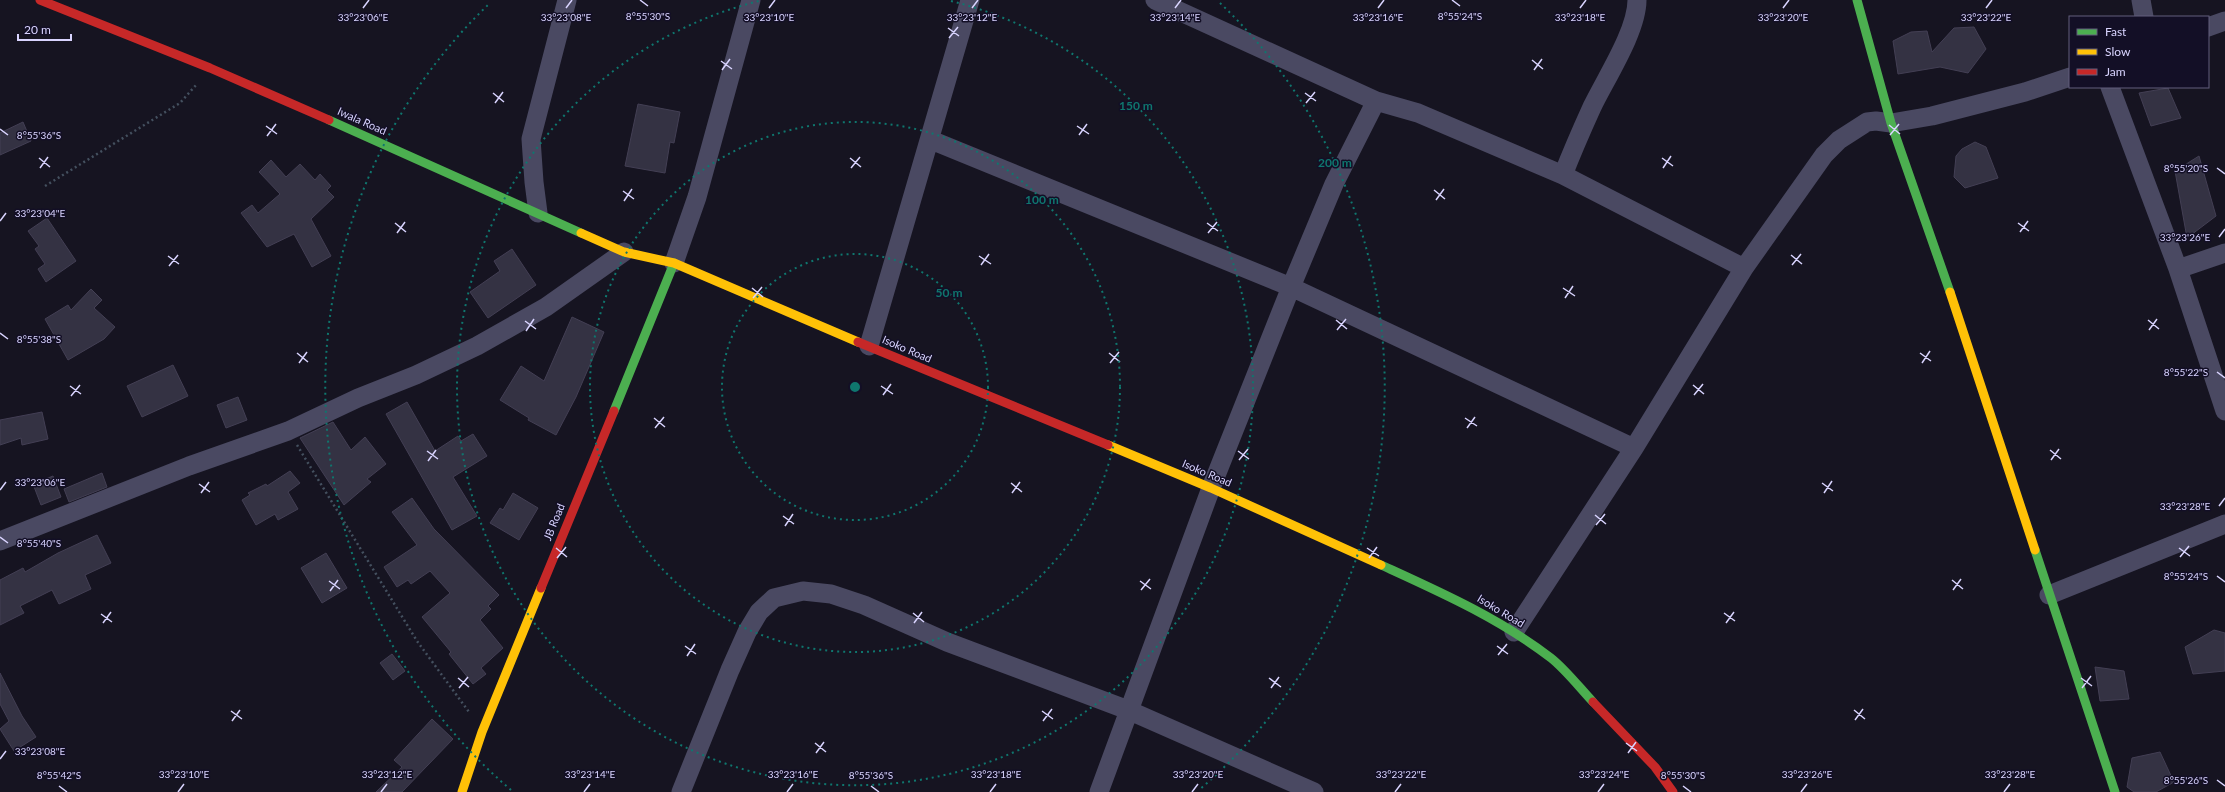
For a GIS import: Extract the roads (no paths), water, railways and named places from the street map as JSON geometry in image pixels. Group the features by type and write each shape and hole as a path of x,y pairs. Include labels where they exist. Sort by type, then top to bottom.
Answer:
{"street":[{"name":"Iwala Road","path":"40,0 210,68 624,252 674,263"},
{"path":"538,213 531,139 567,0"},
{"path":"674,263 697,197 751,0"},
{"path":"870,346 931,140 970,0"},
{"path":"1155,0 1191,7 1376,101 1418,113 1563,175 1744,268"},
{"path":"1563,175 1592,108 1631,28 1637,12 1637,0"},
{"path":"1857,0 1891,123 1969,348 2049,596 2115,792"},
{"path":"2141,0 2144,16"},
{"path":"2209,27 2225,21"},
{"path":"1514,632 1634,448 1744,268 1824,155 1840,140 1867,122 1876,121 1891,123 1932,116 2025,92 2069,77"},
{"path":"2110,88 2178,269 2224,408"},
{"path":"1099,792 1211,488 1291,288 1334,184 1376,101"},
{"path":"931,140 1291,288 1634,448"},
{"path":"0,542 181,469 288,430 358,398 416,375 477,346 546,307 624,252"},
{"path":"2178,269 2225,253"},
{"name":"Isoko Road","path":"674,263 769,305 1211,488 1464,603 1514,632 1552,659 1655,767 1673,792"},
{"name":"JB Road","path":"462,792 482,732 674,263"},
{"path":"2049,596 2225,524"},
{"path":"681,792 746,632 759,612 774,598 804,591 831,594 864,605 947,642 1128,710 1314,792"}]}
